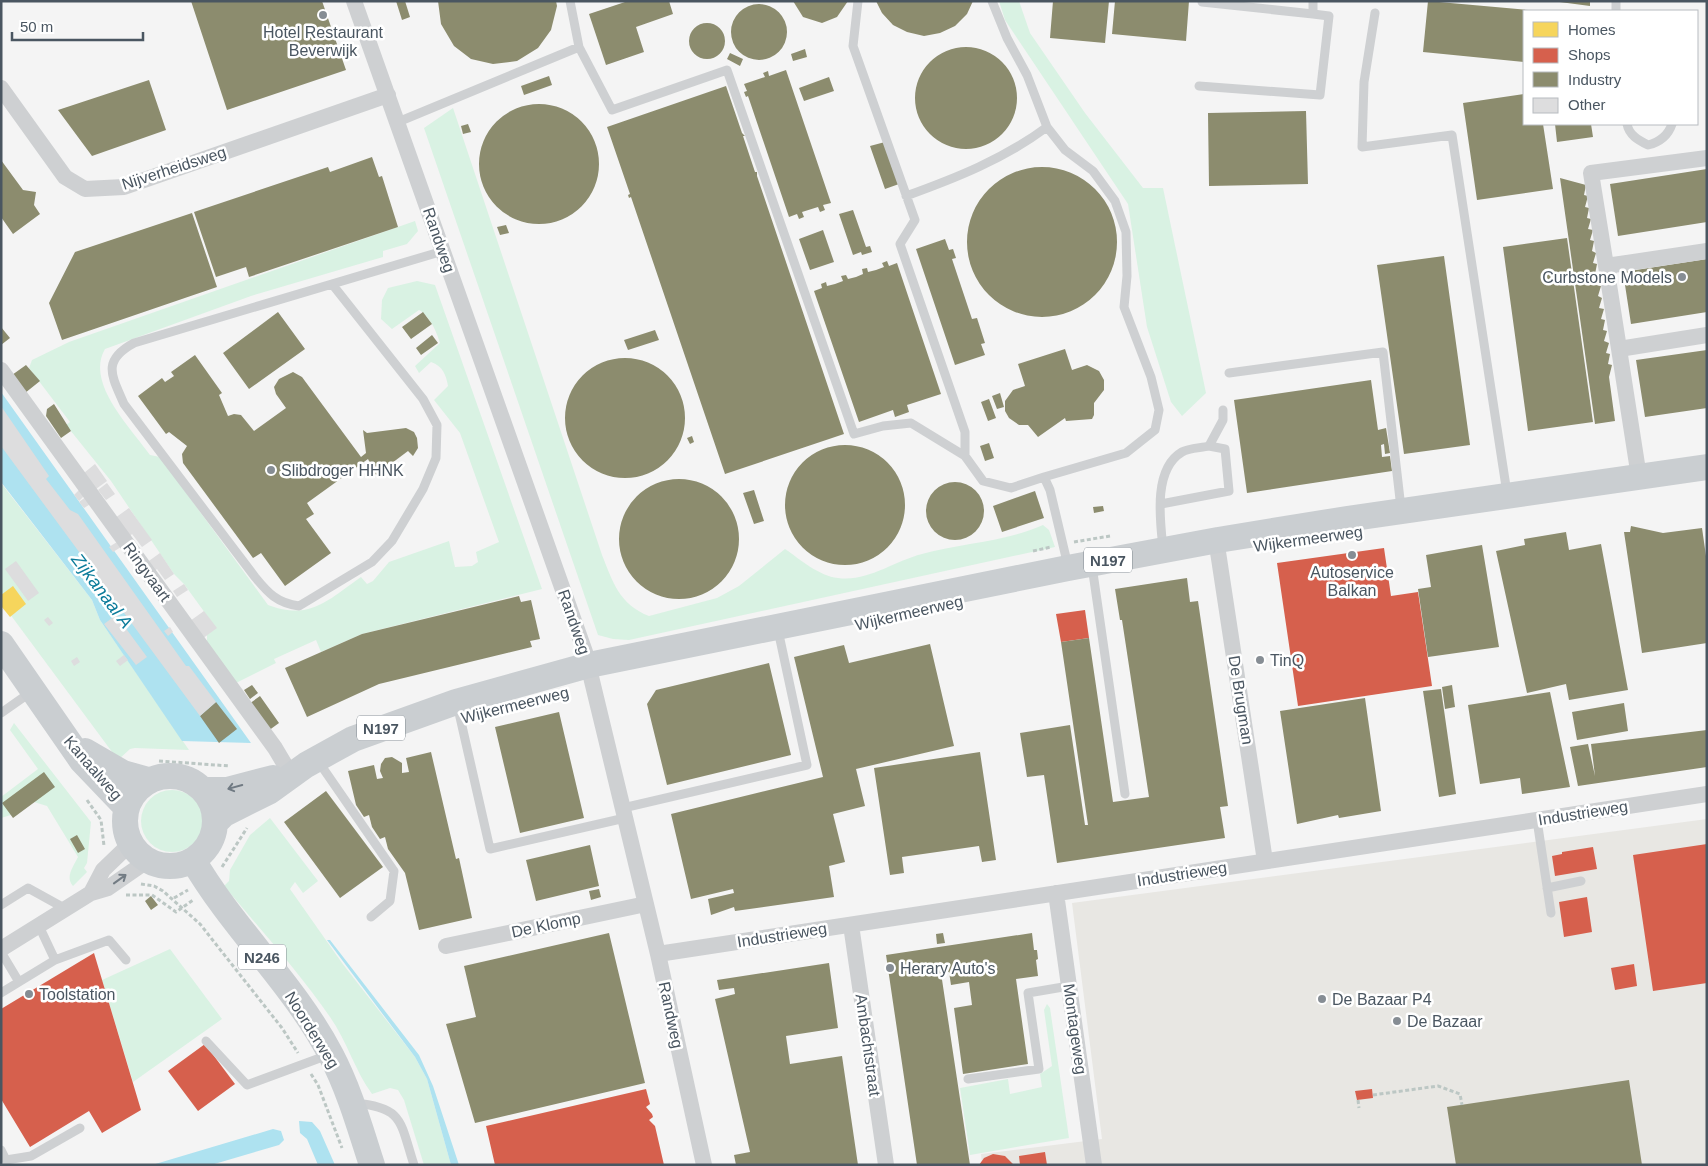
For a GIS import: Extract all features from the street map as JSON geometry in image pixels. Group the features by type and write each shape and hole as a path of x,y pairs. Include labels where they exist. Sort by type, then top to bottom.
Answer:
{"main road":[{"name":"Wijkermeerweg","path":"215,823 224,814 270,791 316,758 353,739 456,702 589,665 1218,540 1402,511 1707,467"},
{"name":"Kanaalweg","path":"1,644 82,761 126,807"},
{"name":"Kanaalweg","path":"60,729 88,753 107,765 129,775 148,780"},
{"name":"Wijkermeerweg","path":"204,790 227,790 291,775"},
{"path":"159,776 183,777 204,790 210,800 215,823 212,838 204,850 208,874 182,865 170,866 140,863 124,826 126,807 131,796 148,780 159,776"},
{"name":"Noorderweg","path":"208,874 331,1054 352,1102 372,1165"}],"street":[{"name":"Randweg","path":"354,1 589,665 658,954 704,1165"},
{"name":"Nijverheidsweg","path":"1,88 65,177 85,189 124,187 388,95"},
{"path":"1639,477 1591,173 1707,158"},
{"path":"1607,272 1613,265 1707,251"},
{"path":"1619,349 1707,335"},
{"name":"Ringvaart","path":"1,370 275,748 291,775"},
{"name":"De Brugman","path":"1218,540 1218,552 1265,861"},
{"name":"Industrieweg","path":"658,954 1707,794"},
{"path":"1,950 91,893 108,888 140,863"},
{"path":"91,893 103,870 140,863"},
{"name":"Montageweg","path":"1056,893 1094,1165"},
{"name":"De Klomp","path":"446,946 646,904"},
{"name":"Ambachtstraat","path":"851,925 886,1165"}],"lane":[{"path":"570,1 579,48 612,110 727,70 854,434 883,426 911,423 965,456 983,481 1011,488 1126,453 1155,430 1159,410 1151,377 1124,307 1127,276 1126,232 1115,201 1093,171 1065,150 1047,128 1027,75 1007,38 992,1"},
{"path":"858,1 853,46 915,220 900,244 965,432 965,456"},
{"path":"1313,1 1313,14"},
{"path":"1199,86 1320,96 1329,16 1202,2"},
{"path":"1375,13 1364,82 1362,147 1452,136 1508,496"},
{"path":"398,122 579,48"},
{"path":"1627,125 1628,130 1637,140 1648,145 1658,142 1670,132 1672,125"},
{"path":"906,196 964,175 1023,145 1047,128"},
{"path":"332,284 423,400 437,425 436,458 423,489 392,541 372,562 299,606 285,604 271,596 255,577 124,404 112,376 113,365 119,351 134,343 332,284 443,251"},
{"path":"1229,373 1383,352 1402,511"},
{"path":"1209,446 1223,420 1223,410"},
{"path":"1161,504 1229,490 1225,449 1209,446 1182,452 1164,472 1161,504 1164,550"},
{"path":"1044,477 1080,566 1125,794"},
{"path":"456,702 490,849 807,765 777,627"},
{"path":"1,713 33,690"},
{"path":"316,758 394,871 390,901 371,916"},
{"path":"1537,820 1551,914"},
{"path":"1547,888 1581,881"},
{"path":"1,906 28,888 66,909"},
{"path":"39,926 55,960"},
{"path":"1,993 55,960 109,940 126,960"},
{"path":"1,950 19,982"},
{"path":"968,1079 1038,1069 1028,992 1069,986"},
{"path":"206,1041 247,1085 331,1054"},
{"path":"352,1102 375,1105 396,1114 414,1165"},
{"path":"1,1150 6,1160 31,1156 80,1128"}],"path":[{"path":"115,883 126,895 152,895 176,912 248,827"},
{"name":"Noorderweg","path":"140,863 154,886 174,898 225,954 282,1028 318,1085 345,1156"},
{"path":"174,898 208,874"},
{"path":"1373,1094 1438,1086 1460,1094 1462,1105"},
{"path":"1395,1092 1396,1099"},
{"path":"1358,1100 1359,1108"}],"shaded area":[{"name":"De Bazaar","path":"1707,819 1707,1165 982,1165 981,1154 1102,1139 1072,903"}],"green space":[{"path":"999,1 1019,1 1030,33 1085,113 1143,188 1163,188 1206,393 1182,416 1171,402 1147,327 1128,204 1005,20"},
{"path":"453,108 602,555 618,591 624,599 639,611 649,616 717,598 739,586 785,549 810,567 824,574 831,577 849,578 870,574 922,554 999,539 1043,525 1049,530 1055,547 629,640 613,639 598,635 424,128"},
{"path":"415,221 418,231 407,244 383,251 383,257 251,296 105,349 100,362 105,390 122,419 150,455 160,457 268,605 296,611 318,606 361,577 367,584 373,581 389,562 449,541 455,567 472,566 478,562 476,552 499,542 460,433 434,400 448,386 445,375 441,368 431,362 419,373 415,366 440,343 439,339 429,320 419,310 392,329 381,319 382,300 388,288 417,281 435,285 542,589 362,634 321,652 316,640 274,659 276,663 232,685 207,642 207,635 216,628 184,584 174,574 111,481 66,425 70,422 29,368 32,360 69,342"},
{"path":"1,483 92,600 100,620 189,750 135,748 130,749 118,760 1,602"},
{"path":"14,723 91,822 87,863 84,868 87,872 73,886 70,876 78,857 47,806 34,802 11,815 1,818 1,797 38,769 10,730"},
{"path":"166,790 178,790 194,799 201,809 203,821 201,833 194,843 178,852 166,852 155,847 146,838 141,827 141,815 146,804 155,795"},
{"path":"270,818 318,881 303,893 295,882 290,889 342,963 415,1057 427,1079 451,1165 424,1165 404,1100 398,1090 390,1088 372,1094 336,1026 318,1000 224,886 229,881 230,870 250,835"},
{"path":"170,949 222,1019 133,1082 102,980"},
{"path":"1047,1004 1050,1008 1069,1138 970,1155 960,1088 1008,1079 1010,1094 1042,1087 1040,1074 1052,1066 1044,1010"}],"water":[{"name":"Zijkanaal A","path":"1,392 251,743 182,741 100,620 92,600 1,482"},
{"path":"327,940 330,940 419,1055 433,1086 459,1165 451,1165 427,1079 415,1057"},
{"path":"299,1121 312,1122 320,1131 335,1165 318,1165 307,1139 300,1133"},
{"path":"273,1129 281,1131 284,1140 279,1145 211,1165 152,1165"}],"building: Homes":[{"path":"13,586 26,604 10,617 1,606 1,595"}],"building: Shops":[{"path":"1384,548 1391,596 1418,592 1432,686 1298,706 1277,563"},
{"path":"1085,610 1089,638 1061,642 1056,614"},
{"path":"1707,844 1707,983 1653,991 1633,855"},
{"path":"1593,847 1597,869 1555,876 1552,856 1562,854 1562,852"},
{"path":"1587,897 1592,932 1564,937 1559,902"},
{"path":"94,953 141,1110 102,1133 89,1111 30,1147 1,1099 1,1009"},
{"path":"1634,964 1637,986 1615,990 1611,968"},
{"path":"205,1044 235,1084 198,1111 168,1071"},
{"path":"646,1089 650,1104 646,1107 653,1117 649,1120 655,1126 664,1165 495,1165 486,1126"},
{"path":"1372,1089 1373,1098 1357,1100 1355,1091"},
{"path":"1045,1152 1047,1165 1020,1165 1019,1156"},
{"path":"993,1154 1005,1156 1014,1165 979,1165 984,1158"}],"building: Industry":[{"path":"191,1 322,1 346,70 227,110"},
{"path":"396,1 405,1 410,17 402,20"},
{"path":"438,1 556,1 557,6 551,30 538,48 517,61 493,64 471,59 454,46 441,24"},
{"path":"628,1 669,1 673,14 636,27 644,52 606,65 589,14"},
{"path":"793,1 848,1 837,17 822,23 803,17"},
{"path":"876,1 973,1 967,14 955,26 940,33 924,36 907,32 893,25 882,13"},
{"path":"1053,1 1109,1 1105,43 1050,38"},
{"path":"1115,1 1189,1 1186,41 1112,34"},
{"path":"1428,1 1528,10 1523,10 1523,62 1423,52"},
{"path":"1552,1 1590,1 1590,6"},
{"path":"753,4 765,4 775,8 783,16 787,32 783,48 775,56 765,60 753,60 743,56 735,48 731,38 731,26 735,16 743,8"},
{"path":"707,23 714,24 720,28 724,34 724,48 720,54 714,58 707,59 700,58 694,54 690,48 689,41 690,34 694,28 700,24"},
{"path":"966,47 985,51 1002,62 1013,79 1017,98 1013,117 1002,134 985,145 966,149 947,145 930,134 919,117 915,98 919,79 930,62 947,51"},
{"path":"805,49 807,57 793,61 791,54"},
{"path":"730,53 743,59 740,66 727,59"},
{"path":"786,70 831,203 823,205 825,210 820,212 818,207 802,212 804,217 799,219 797,214 789,217 748,96 746,97 744,92 747,91 744,84 765,77 763,73 768,71 769,76"},
{"path":"549,76 552,85 524,95 521,86"},
{"path":"829,77 834,91 804,101 799,88"},
{"path":"149,80 166,130 92,156 58,110"},
{"path":"726,86 742,133 745,136 743,136 755,172 757,172 844,434 725,474 631,197 629,198 628,195 630,194 607,127"},
{"path":"1523,94 1523,125 1543,125 1553,189 1477,200 1463,103"},
{"path":"539,104 562,109 572,114 581,122 589,131 594,141 599,164 594,187 589,197 581,206 572,214 562,219 539,224 516,219 506,214 497,206 489,197 484,187 479,164 484,141 489,131 497,122 506,114 516,109"},
{"path":"1306,111 1308,184 1209,186 1208,113"},
{"path":"468,124 471,132 463,134 461,126"},
{"path":"1555,125 1591,125 1593,137 1557,142"},
{"path":"885,142 899,184 885,189 870,146"},
{"path":"372,157 379,177 382,176 398,227 249,277 246,267 216,277 194,212 328,167 330,172"},
{"path":"1,160 23,190 36,192 34,205 40,214 13,234 1,217"},
{"path":"1042,167 1071,173 1095,189 1111,213 1117,242 1111,271 1095,295 1071,311 1042,317 1013,311 989,295 973,271 967,242 973,213 989,189 1013,173"},
{"path":"1707,169 1707,222 1618,236 1610,184"},
{"path":"1560,178 1586,185 1584,195 1588,196 1585,207 1589,208 1587,218 1591,219 1588,229 1593,230 1590,240 1594,241 1592,251 1596,253 1593,263 1597,264 1595,274 1599,275 1596,285 1601,286 1598,296 1602,298 1599,308 1604,309 1601,319 1605,320 1603,330 1607,331 1604,341 1609,343 1606,353 1610,354 1608,364 1612,365 1609,377 1615,421 1595,424"},
{"path":"853,210 866,247 870,246 872,252 862,255 861,252 853,255 839,214"},
{"path":"192,213 217,287 62,340 49,303 75,252"},
{"path":"506,225 509,233 500,235 497,227"},
{"path":"823,230 834,262 810,270 799,239"},
{"path":"1567,238 1593,422 1528,431 1503,247"},
{"path":"945,239 949,250 953,249 956,258 952,259 972,319 977,318 985,343 981,344 985,355 955,365 916,249"},
{"path":"1444,256 1470,445 1404,454 1377,265"},
{"path":"1707,259 1707,312 1631,324 1623,272"},
{"path":"887,261 889,266 897,263 941,394 907,405 909,412 895,417 893,410 859,422 814,291 822,288 821,284 826,282 827,286 843,281 841,276 846,275 848,279 863,274 862,269 867,268 868,272 884,267 882,263"},
{"path":"278,312 305,349 249,389 223,353"},
{"path":"423,312 432,324 411,339 402,327"},
{"path":"1,327 10,338 1,345"},
{"path":"655,330 659,340 628,350 624,340"},
{"path":"432,335 438,343 421,355 416,348"},
{"path":"1065,349 1072,370 1087,365 1099,371 1104,380 1104,390 1094,403 1092,419 1066,421 1065,418 1038,437 1028,425 1019,425 1009,418 1005,411 1005,401 1013,390 1025,386 1018,364"},
{"path":"1707,350 1707,408 1645,417 1636,360"},
{"name":"Slibdroger HHNK","path":"195,355 222,393 219,395 228,416 234,414 241,415 254,431 286,408 276,394 274,387 279,379 293,372 302,377 361,457 366,453 363,430 367,433 406,428 414,432 417,438 418,448 413,456 408,451 376,475 368,459 307,503 314,514 306,519 331,553 285,586 261,553 253,558 183,463 182,454 187,446 169,432 166,434 138,396 162,378 165,382 174,376 171,372"},
{"path":"625,358 637,359 648,363 658,368 667,376 675,385 680,395 684,406 684,430 680,441 675,451 667,460 658,468 648,473 637,477 625,478 613,477 602,473 592,468 583,460 575,451 570,441 566,430 565,418 566,406 570,395 575,385 583,376 592,368 602,363 613,359"},
{"path":"26,365 40,381 25,393 12,375"},
{"path":"1371,380 1378,430 1386,428 1390,453 1385,454 1384,444 1381,445 1382,457 1390,456 1392,471 1247,493 1234,400"},
{"path":"1000,393 1004,407 997,409 992,396"},
{"path":"989,399 996,418 988,421 981,402"},
{"path":"54,404 71,431 61,438 46,416 47,409"},
{"path":"692,436 694,442 690,444 687,438"},
{"path":"989,443 994,458 985,461 980,446"},
{"path":"845,445 857,446 868,450 878,455 887,463 895,472 900,482 904,493 904,517 900,528 895,538 887,547 878,555 868,560 857,564 845,565 833,564 822,560 812,555 803,547 795,538 790,528 786,517 785,505 786,493 790,482 795,472 803,463 812,455 822,450 833,446"},
{"path":"679,479 691,480 702,484 712,489 721,497 729,506 734,516 738,527 738,551 734,562 729,572 721,581 712,589 702,594 691,598 679,599 667,598 656,594 646,589 637,581 629,572 624,562 620,551 619,539 620,527 624,516 629,506 637,497 646,489 656,484 667,480"},
{"path":"955,482 966,484 976,490 982,500 984,511 982,522 976,532 966,538 955,540 944,538 934,532 928,522 926,511 928,500 934,490 944,484"},
{"path":"754,490 764,521 754,524 743,493"},
{"path":"1035,491 1044,518 1002,532 993,506"},
{"path":"1103,506 1104,511 1094,513 1093,507"},
{"path":"1631,526 1663,533 1702,528 1707,563 1707,643 1642,653 1624,532 1630,532"},
{"path":"1566,532 1569,550 1601,544 1628,690 1569,700 1566,684 1527,693 1496,551 1525,545 1524,539"},
{"path":"1482,545 1499,647 1428,657 1418,589 1431,587 1426,555"},
{"path":"1187,578 1190,602 1198,601 1228,806 1220,807 1225,838 1057,863 1044,775 1027,777 1020,733 1070,725 1085,825 1088,825 1061,642 1089,638 1113,802 1149,797 1122,620 1120,620 1115,589"},
{"path":"519,596 521,602 531,600 540,639 530,641 532,647 379,684 307,717 285,668 362,634"},
{"path":"930,644 954,746 856,769 865,806 833,814 845,862 829,866 834,897 735,911 734,907 711,915 708,899 734,893 733,889 691,899 671,814 823,777 794,657 844,645 849,663"},
{"path":"769,663 791,755 667,785 647,704 656,690"},
{"path":"252,685 258,693 250,699 244,690"},
{"path":"1452,685 1455,707 1445,709 1442,687"},
{"path":"1441,689 1456,794 1439,797 1423,691"},
{"path":"1550,692 1570,787 1522,794 1520,778 1480,784 1468,705"},
{"path":"260,696 279,723 268,731 249,704"},
{"path":"1365,698 1381,811 1339,818 1338,815 1297,824 1280,711"},
{"path":"216,702 237,729 219,743 200,716"},
{"path":"1624,703 1628,731 1577,740 1572,712"},
{"path":"559,712 584,818 520,833 495,727"},
{"path":"1707,730 1707,767 1578,786 1570,747 1588,744 1595,776 1591,744"},
{"path":"431,752 456,859 459,858 472,918 419,930 405,873 388,849 385,837 380,839 372,827 369,815 364,817 356,805 348,771 374,765 377,779 383,778 380,771 381,764 385,758 392,757 402,763 402,773 409,772 406,758"},
{"path":"980,752 996,860 982,862 979,846 902,857 904,873 890,875 874,768"},
{"path":"44,772 55,787 13,818 2,803"},
{"path":"326,791 383,867 340,898 284,822"},
{"path":"77,835 85,849 78,853 70,839"},
{"path":"590,845 599,886 536,901 526,860"},
{"path":"599,889 601,897 591,900 589,891"},
{"path":"151,896 158,905 151,910 145,901"},
{"path":"609,933 645,1083 475,1123 446,1024 476,1017 464,966"},
{"path":"943,933 945,943 937,944 936,934"},
{"path":"1032,933 1034,950 1037,950 1038,976 1016,979 1028,1064 963,1074 954,1008 972,1005 969,982 951,985 949,972 941,973 970,1165 917,1165 886,955"},
{"path":"829,963 838,1028 786,1036 790,1064 842,1056 858,1165 736,1165 734,1155 750,1152 715,999 735,994 734,988 719,990 717,980"},
{"path":"1629,1080 1642,1165 1456,1165 1447,1107"}],"building: Other":[{"path":"1,406 49,476 46,479 70,510 78,514 186,666 189,666 216,702 200,716 1,446"},
{"path":"95,464 107,481 96,489 84,473"},
{"path":"107,483 115,494 106,500 98,490"},
{"path":"79,490 84,496 79,501 74,495"},
{"path":"87,496 92,503 84,508 79,502"},
{"path":"129,508 152,540 142,547 132,534 129,537 115,518"},
{"path":"117,542 121,547 113,552 109,547"},
{"path":"160,553 174,574 165,580 157,569 153,572 146,563"},
{"path":"16,561 39,593 28,601 5,569"},
{"path":"184,584 188,590 177,597 173,591"},
{"path":"204,611 217,628 202,639 190,621"},
{"path":"116,615 147,657 136,665 104,624"},
{"path":"48,617 53,623 49,626 44,620"},
{"path":"170,627 173,632 168,636 164,631"},
{"path":"124,655 128,660 120,666 116,661"},
{"path":"77,657 80,662 74,666 71,661"}],"place":[{"name":"Hotel Restaurant Beverwijk","path":"323,15"},
{"name":"Curbstone Models","path":"1682,277"},
{"name":"Slibdroger HHNK","path":"271,470"},
{"name":"Autoservice Balkan","path":"1352,555"},
{"name":"TinQ","path":"1260,660"},
{"name":"Herary Auto's","path":"890,968"},
{"name":"Toolstation","path":"29,994"},
{"name":"De Bazaar P4","path":"1322,999"},
{"name":"De Bazaar","path":"1397,1021"}]}
